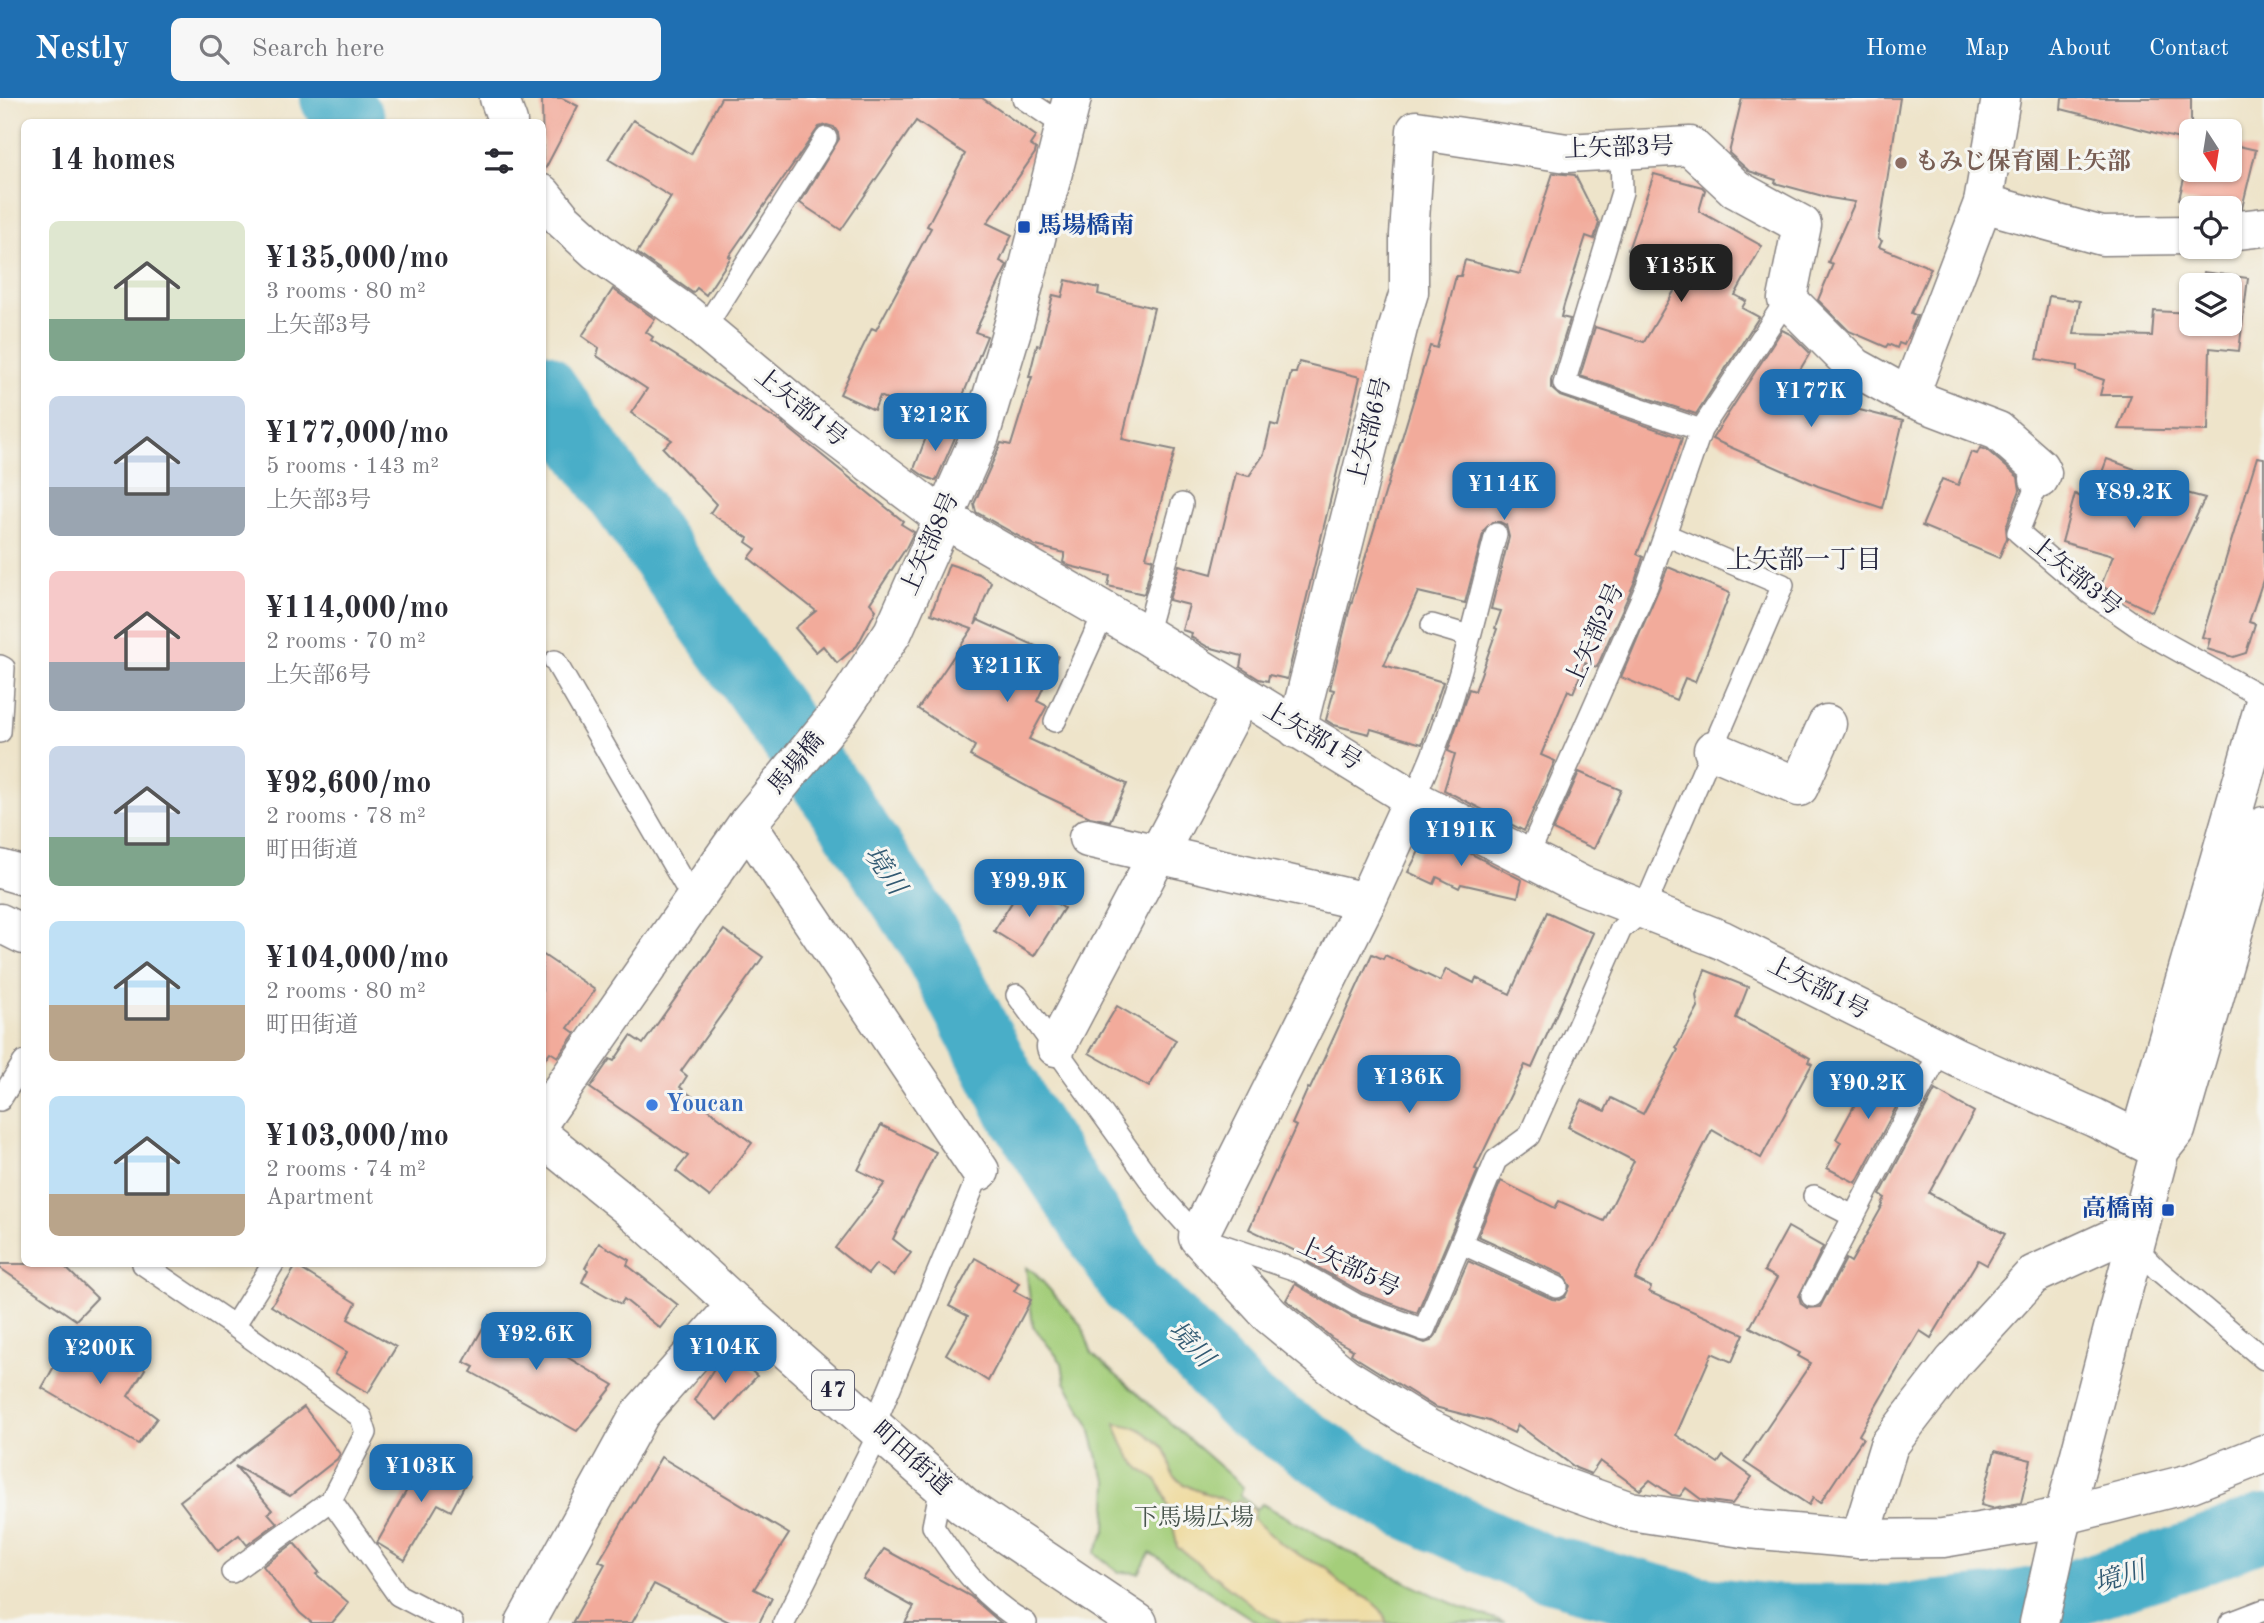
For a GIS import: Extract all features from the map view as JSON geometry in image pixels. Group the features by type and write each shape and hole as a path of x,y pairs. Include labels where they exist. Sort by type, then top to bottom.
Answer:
{"street":[{"path":"499,98 507,119"},
{"path":"1909,397 1983,203 2001,98"},
{"name":"上矢部8号","path":"835,719 893,632 980,436 1069,112"},
{"name":"上矢部3号","path":"1416,131 1567,153 1690,146 1736,189 1802,225 1787,299 1855,367 1909,397 1998,431 2039,467 2042,473 2039,479"},
{"name":"上矢部6号","path":"1297,729 1409,292 1409,234 1416,131"},
{"name":"上矢部1号","path":"546,199 597,251 687,315 807,416 943,517 1146,635 1413,799 1581,885 1722,940 1941,1050 2095,1118 2160,1150"},
{"path":"1983,203 2102,236 2179,235"},
{"path":"2242,230 2264,227"},
{"path":"1056,1046 1242,695"},
{"path":"2160,1150 2146,1115 2264,705"},
{"name":"馬場橋","path":"546,1112 753,817 835,719"},
{"path":"1713,750 1799,787 1827,724"},
{"path":"1413,799 1366,902 1198,1237 1271,1316 1345,1377 1427,1428 1524,1474 1630,1511 1749,1529 1860,1539 1943,1538 2033,1523 2062,1524 2192,1483 2264,1454"},
{"path":"753,817 980,1171"},
{"path":"2039,1623 2062,1524 2160,1150 2176,1130 2264,826"},
{"path":"1088,838 1366,902"},
{"path":"0,869 21,875"},
{"path":"0,923 21,934"},
{"name":"町田街道","path":"546,1140 637,1214 736,1306 964,1506 1138,1623"},
{"path":"1860,1539 1889,1444 1954,1361 2033,1275 2138,1236"},
{"path":"525,1623 640,1414 736,1306"}],"lane":[{"path":"1023,98 1069,112"},
{"path":"704,329 827,138"},
{"path":"1621,151 1622,192 1564,384 1701,430"},
{"name":"上矢部2号","path":"1527,858 1647,586 1701,430 1787,299"},
{"name":"上矢部3号","path":"2039,479 2018,532 2091,594 2147,633 2264,698"},
{"path":"1146,635 1182,504"},
{"path":"1413,799 1427,772 1469,636 1496,534"},
{"path":"1643,911 1783,585 1666,535"},
{"path":"1055,720 1105,611"},
{"path":"1432,625 1469,636"},
{"path":"555,661 693,899"},
{"path":"0,666 4,668 0,732"},
{"name":"上矢部5号","path":"1017,995 1163,1198 1198,1237 1296,1270 1357,1305 1424,1330 1496,1160 1529,1136 1621,929 1643,911"},
{"path":"1812,1296 1941,1050"},
{"path":"0,1100 21,1067"},
{"path":"784,1623 877,1428 980,1171"},
{"path":"1814,1196 1853,1216"},
{"path":"2138,1236 2158,1270 2264,1359"},
{"path":"1461,1243 1558,1287"},
{"path":"147,1267 360,1418 366,1433 331,1500 232,1572"},
{"path":"234,1326 271,1267"},
{"path":"941,1487 933,1526 956,1560 983,1592 1026,1623"},
{"path":"331,1500 398,1595 452,1623"},
{"path":"2230,1623 2264,1610"}],"green space":[{"name":"下馬場広場","path":"1026,1267 1035,1273 1082,1326 1092,1354 1243,1487 1240,1495 1256,1509 1262,1504 1411,1585 1505,1623 1258,1623 1150,1553 1139,1573 1119,1572 1095,1553 1106,1530 1108,1482 1100,1466 1089,1424 1065,1382 1062,1363 1033,1326"}],"sand":[{"path":"1116,1423 1137,1428 1156,1441 1167,1455 1173,1474 1183,1484 1232,1504 1238,1500 1255,1510 1253,1519 1280,1543 1306,1559 1328,1568 1340,1584 1369,1599 1381,1610 1387,1623 1284,1623 1258,1610 1177,1547 1170,1512 1160,1485 1129,1455"}],"building":[{"path":"542,98 562,98 578,106 546,167 546,119 542,119"},
{"path":"721,98 982,98 1036,136 1030,145 1036,149 1035,153 987,223 1012,235 1000,261 1007,265 975,332 987,336 951,425 880,396 874,410 840,394 872,328 876,330 931,228 927,226 965,154 916,121 841,230 800,203 839,139 834,127 819,127 729,256 731,257 706,295 697,288 693,293 637,253 671,197 608,159 633,120 691,154"},
{"path":"1742,98 1900,98 1878,239 1882,241 1879,247 1931,268 1911,313 1917,316 1904,345 1899,343 1897,348 1888,344 1886,347 1849,331 1818,300 1833,264 1828,262 1855,202 1775,183 1776,180 1749,171 1729,153"},
{"path":"2062,98 2191,98 2191,119 2179,119 2179,139 2061,109"},
{"path":"2242,147 2256,150 2242,208 2242,196 2180,196 2183,182 2242,182"},
{"path":"1553,173 1575,175 1599,223 1594,239 1586,236 1564,305 1561,317 1570,319 1551,380 1551,388 1560,396 1682,438 1637,554 1643,557 1635,581 1597,667 1585,663 1573,693 1568,690 1541,755 1555,761 1524,831 1444,790 1455,754 1448,751 1469,689 1475,691 1497,629 1495,628 1501,611 1491,609 1509,537 1506,525 1492,522 1484,530 1465,603 1418,592 1384,665 1443,682 1422,744 1371,729 1369,734 1334,725 1326,720 1334,690 1330,689 1349,611 1430,346 1437,348 1456,276 1461,276 1465,260 1520,274"},
{"path":"1654,174 1702,187 1705,190 1699,211 1762,246 1735,295 1746,301 1742,308 1759,317 1696,414 1580,376 1595,327 1644,342 1686,271 1628,250"},
{"path":"2242,277 2248,278 2242,327"},
{"path":"1066,280 1099,288 1098,294 1154,308 1122,439 1175,450 1146,557 1153,559 1144,594 1108,586 1110,576 1070,566 1063,562 1065,553 1036,546 976,512 974,504 1001,443 1011,445 1053,295 1062,297"},
{"path":"613,289 655,319 646,332 653,337 651,340 781,422 903,521 901,524 914,532 870,603 876,610 857,646 837,663 823,646 816,652 795,628 816,611 749,558 756,549 746,542 748,538 710,513 716,504 663,448 672,440 631,413 647,389 597,356 599,348 582,336"},
{"path":"2049,296 2080,301 2074,334 2152,336 2154,311 2179,312 2179,336 2241,336 2239,351 2210,348 2208,431 2118,429 2131,395 2100,395 2104,380 2077,371 2077,366 2037,359"},
{"path":"1782,330 1792,335 1810,353 1798,373 1831,384 1828,393 1834,396 1832,403 1903,421 1882,508 1818,486 1712,439"},
{"path":"1299,362 1360,377 1287,679 1269,675 1268,681 1259,679 1240,667 1242,656 1208,647 1191,637 1192,633 1182,630 1189,605 1169,600 1179,565 1212,574 1236,473 1249,476 1264,454 1271,424 1278,426 1291,373 1296,373"},
{"path":"930,427 957,433 936,481 914,469"},
{"path":"1980,448 1987,450 2018,477 2020,490 2006,527 2007,538 1999,558 1922,526 1942,479 1958,485 1971,452 1977,454"},
{"path":"2257,457 2264,458 2264,577 2249,622 2255,624 2246,653 2233,657 2207,649 2210,639 2202,637"},
{"path":"2107,459 2181,486 2179,491 2205,498 2152,612 2101,585 2113,556 2062,542 2075,494 2091,502"},
{"path":"949,564 979,574 991,582 975,625 978,620 1058,656 1037,701 1047,706 1029,739 1127,784 1110,821 1090,817 970,756 975,746 918,709 972,629 931,614"},
{"path":"1668,567 1730,593 1695,682 1685,678 1676,700 1621,677"},
{"path":"1579,772 1621,790 1594,849 1553,830"},
{"path":"1429,832 1522,880 1518,897 1461,884 1459,888 1437,877 1434,884 1408,872"},
{"path":"1024,883 1064,908 1034,956 994,931"},
{"path":"1547,912 1593,933 1532,1068 1525,1065 1475,1169 1478,1170 1417,1313 1363,1293 1308,1262 1310,1258 1249,1229 1296,1126 1292,1124 1308,1088 1310,1089 1372,954 1383,959 1385,955 1440,981 1446,969 1474,983 1476,978 1510,994"},
{"path":"724,930 763,957 681,1071 687,1076 680,1087 752,1143 710,1197 676,1171 688,1156 590,1088 610,1059 614,1061 631,1036 643,1044"},
{"path":"546,957 595,990 568,1028 575,1033 558,1057 550,1052 546,1058"},
{"path":"1705,970 1748,987 1736,1018 1810,1058 1808,1062 1812,1064 1761,1158 1712,1130 1635,1279 1651,1287 1649,1292 1744,1334 1732,1362 1712,1353 1676,1435 1718,1463 1723,1456 1752,1477 1732,1504 1702,1500 1686,1488 1680,1496 1672,1495 1650,1480 1640,1490 1600,1461 1591,1474 1576,1468 1518,1425 1514,1433 1489,1421 1435,1407 1351,1354 1353,1350 1332,1338 1286,1300 1295,1284 1352,1317 1425,1343 1436,1335 1468,1261 1552,1299 1565,1297 1570,1286 1563,1275 1478,1236 1501,1181 1555,1208 1559,1201 1604,1221 1634,1161 1568,1127 1582,1100 1605,1111 1611,1098 1643,1114 1698,1007 1696,995"},
{"path":"1117,1006 1176,1040 1149,1087 1089,1053"},
{"path":"1877,1064 1888,1069 1890,1065 1912,1077 1856,1183 1827,1168 1841,1142 1836,1139"},
{"path":"1935,1090 1974,1112 1929,1193 2005,1234 1987,1265 1978,1260 1931,1338 1920,1331 1859,1435 1863,1438 1820,1503 1813,1498 1809,1505 1744,1462 1811,1363 1798,1356 1800,1353 1750,1327 1777,1278 1764,1271 1788,1227 1823,1247 1799,1296 1801,1304 1807,1308 1820,1307 1846,1259 1851,1262 1883,1205 1885,1198 1880,1195"},
{"path":"881,1125 936,1152 893,1239 911,1253 893,1276 876,1264 868,1274 835,1248 885,1183 858,1170"},
{"path":"599,1243 629,1260 627,1265 678,1305 660,1328 624,1299 621,1304 582,1282 588,1270 585,1268"},
{"path":"975,1258 1019,1283 1014,1291 1031,1300 988,1381 946,1354 968,1316 949,1306"},
{"path":"0,1264 65,1267 97,1298 76,1320 0,1268"},
{"path":"298,1267 356,1303 348,1319 396,1347 368,1393 335,1373 347,1352 271,1306"},
{"path":"490,1315 515,1328 521,1317 546,1331 540,1341 614,1385 577,1431 471,1372 474,1367 464,1362"},
{"path":"75,1329 145,1369 128,1396 157,1418 138,1444 42,1388"},
{"path":"727,1348 757,1376 717,1420 694,1400"},
{"path":"304,1407 340,1454 290,1496 235,1466 272,1510 268,1513 277,1523 247,1545 239,1535 218,1551 180,1501"},
{"path":"1995,1451 2031,1460 2021,1503 1992,1508 1981,1505"},
{"path":"420,1457 438,1466 441,1462 469,1477 451,1511 438,1504 405,1560 377,1543 408,1488 405,1486"},
{"path":"661,1457 789,1534 754,1589 772,1598 759,1623 731,1623 654,1584 632,1623 572,1623 605,1564 599,1561"},
{"path":"294,1543 319,1572 316,1574 349,1603 332,1623 312,1623 300,1613 263,1566"},
{"path":"884,1549 970,1596 1001,1623 905,1623 914,1607 863,1579"}],"waterway":[{"name":"境川","path":"333,98 350,119"},
{"name":"境川","path":"546,391 846,814 930,940 1019,1111 1132,1285 1250,1407 1390,1498 1542,1567 1696,1608 1773,1617 1889,1618 1990,1608 2073,1593 2186,1557 2264,1527"},
{"path":"1693,1623 1696,1608"}],"place":[{"name":"もみじ保育園上矢部","path":"1901,163"},
{"name":"馬場橋南","path":"1024,227"},
{"name":"Youcan","path":"652,1105"},
{"name":"高橋南","path":"2168,1210"}],"district":[{"name":"上矢部一丁目","path":"1804,561"}]}
